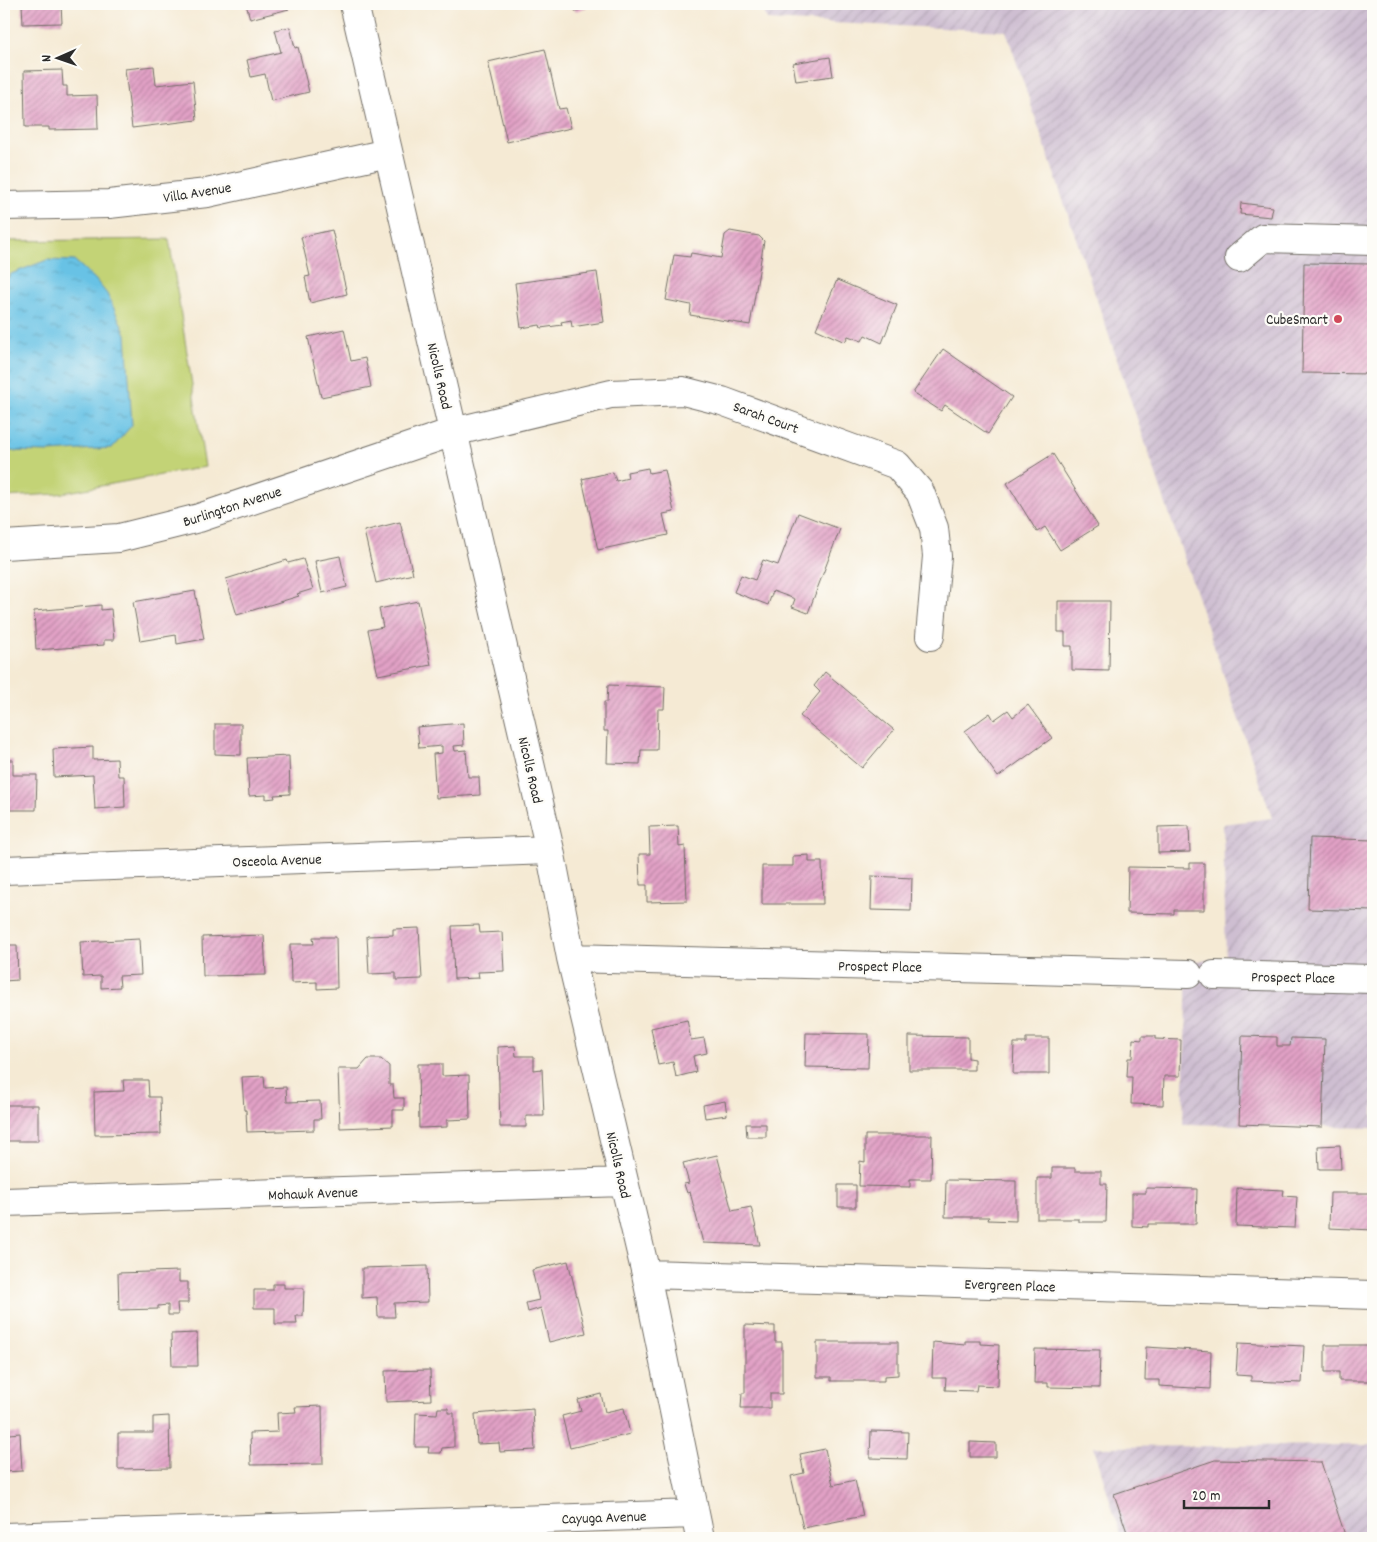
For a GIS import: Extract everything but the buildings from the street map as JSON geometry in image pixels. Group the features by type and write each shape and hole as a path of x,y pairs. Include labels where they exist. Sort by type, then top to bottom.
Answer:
{"street":[{"name":"Nicolls Road","path":"354,4 550,850 572,958 623,1182 646,1274 697,1526"},
{"name":"Villa Avenue","path":"4,206 109,204 207,193 388,153"},
{"path":"1239,258 1263,238 1373,240"},
{"name":"Sarah Court","path":"453,432 611,394 684,391 722,401 897,465 920,492 934,528 937,556 930,636"},
{"name":"Burlington Avenue","path":"4,545 119,538 199,518 453,432"},
{"name":"Osceola Avenue","path":"4,870 550,850"},
{"name":"Prospect Place","path":"572,958 1373,979"},
{"name":"Mohawk Avenue","path":"4,1202 623,1182"},
{"name":"Evergreen Place","path":"646,1274 1373,1295"},
{"name":"Cayuga Avenue","path":"4,1537 697,1526"}],"shaded area":[{"path":"762,4 1373,4 1373,1128 1183,1124 1187,961 1226,960 1223,824 1272,818 1006,31 767,20"},
{"path":"1373,1445 1373,1538 1121,1538 1094,1447"}],"green space":[{"path":"169,239 205,467 57,494 4,497 4,241"}],"water":[{"path":"47,260 75,261 95,279 107,294 126,334 132,425 112,448 49,452 7,451 4,448 4,283 11,274"}],"place":[{"name":"CubeSmart","path":"1338,319"}]}
